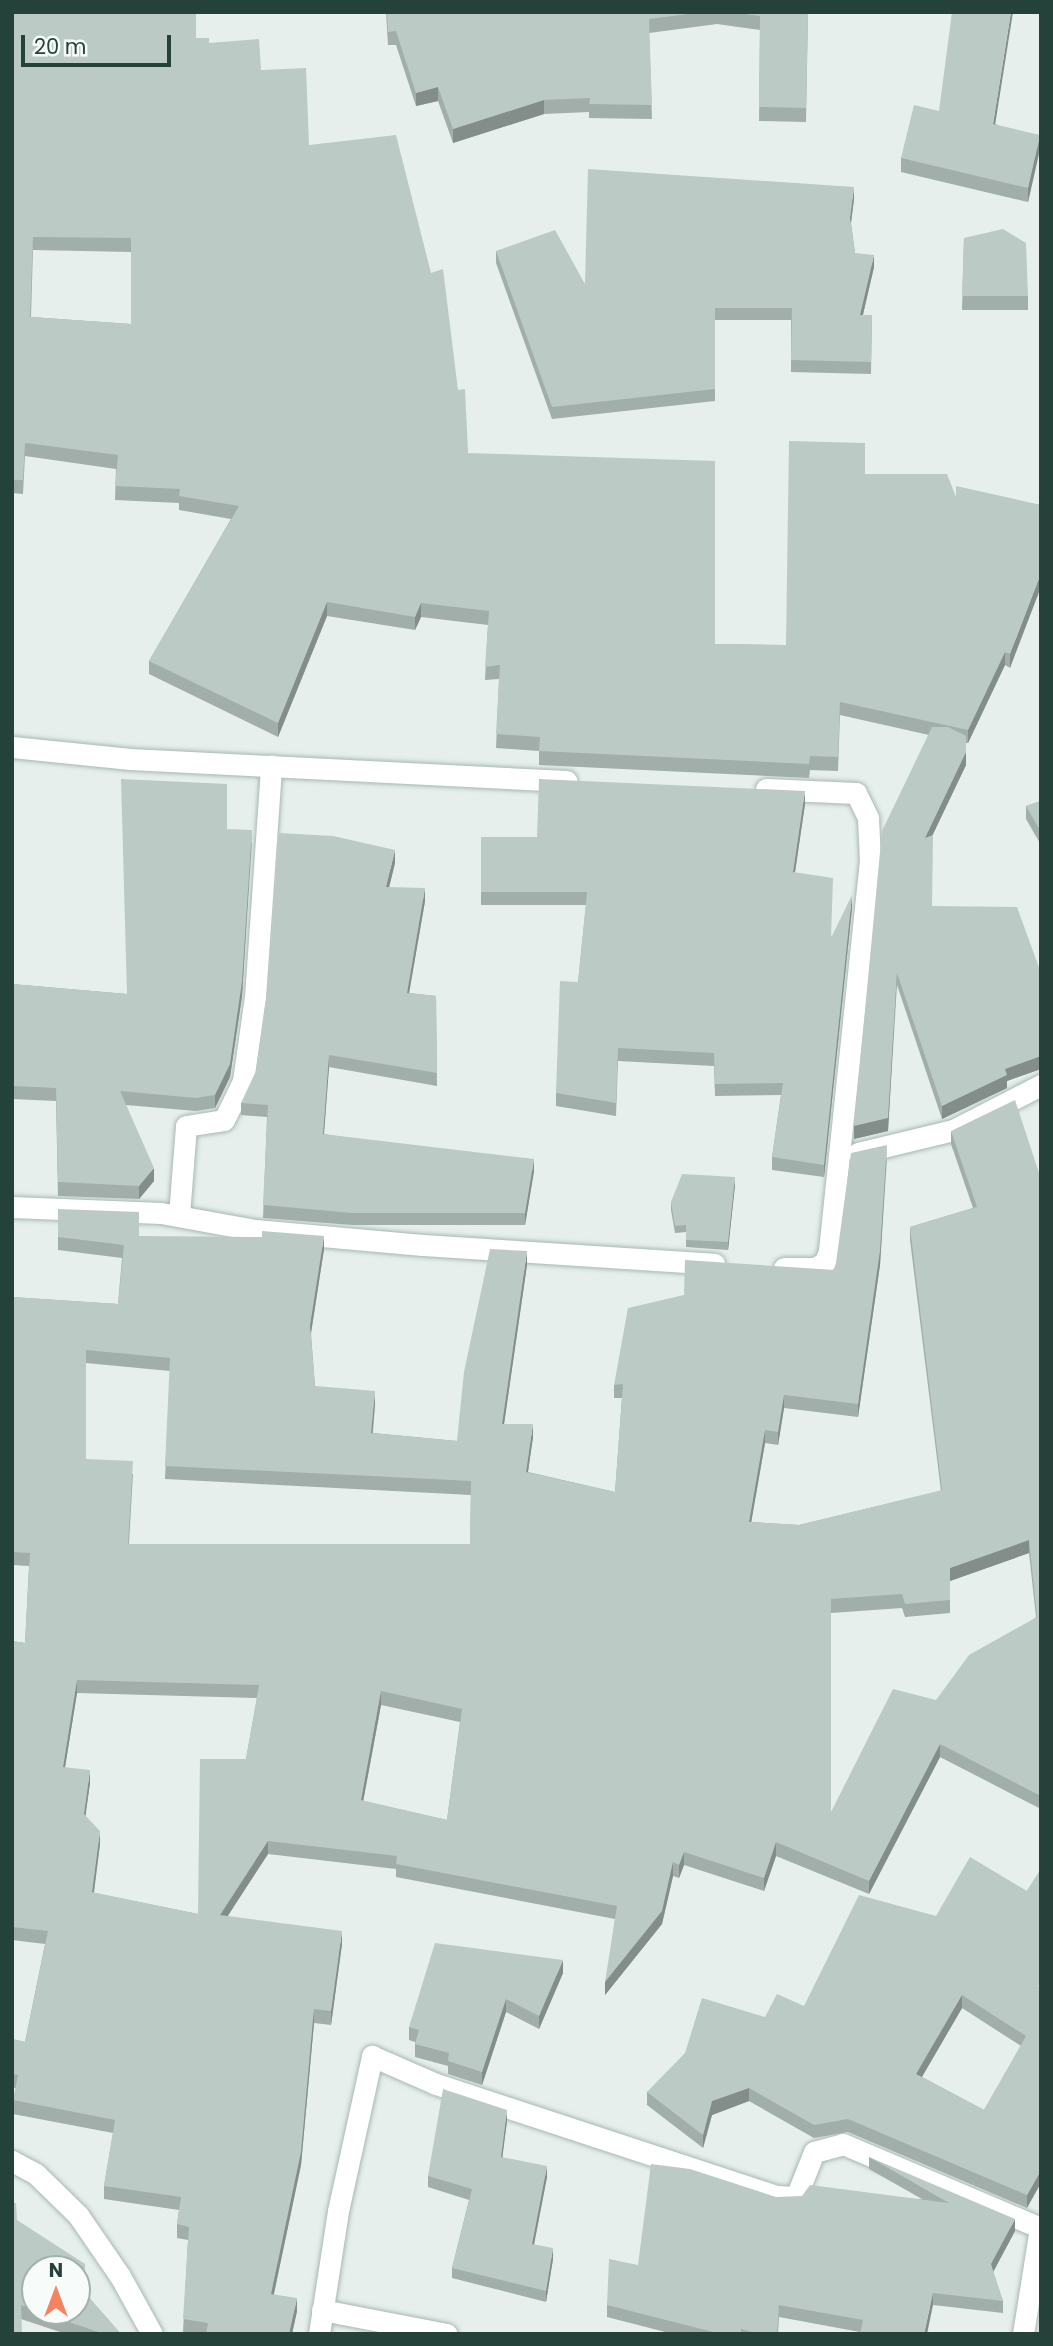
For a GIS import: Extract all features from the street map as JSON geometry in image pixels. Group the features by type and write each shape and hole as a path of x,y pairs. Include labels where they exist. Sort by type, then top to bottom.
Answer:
{"street":[{"path":"12,747 271,766 590,782"},
{"path":"178,1215 186,1126 224,1120 243,1082 255,997 271,766"},
{"path":"739,789 856,793 865,806 870,860 839,1156 824,1263 802,1270 761,1267"},
{"path":"839,1156 953,1130 1041,1085"},
{"path":"12,1207 178,1215 255,1230 422,1245 734,1265"},
{"path":"319,2334 338,2211 372,2056 436,2084 777,2196 796,2197 814,2152 843,2144 1040,2228 1023,2334"},
{"path":"12,2161 36,2174 78,2215 120,2276 152,2334"},
{"path":"322,2310 447,2334"}],"building":[{"path":"12,12 196,12 196,38 209,38 209,43 259,39 261,70 306,68 309,145 396,135 431,273 443,269 458,390 465,389 468,453 715,461 715,644 786,645 789,441 865,443 865,474 947,474 956,497 956,486 1041,505 1041,573 1010,654 1005,652 968,730 840,702 838,757 810,756 809,764 539,751 540,737 496,734 500,665 485,667 489,611 421,603 415,617 327,602 278,723 149,661 239,506 179,496 180,489 115,486 118,455 25,443 23,480 12,480","holes":["33,237 131,238 131,324 30,317"]},
{"path":"387,12 704,12 649,19 652,105 589,104 590,98 544,100 453,129 438,87 416,93 396,31 388,32"},
{"path":"728,12 808,12 806,108 759,107 760,16"},
{"path":"952,12 1011,12 993,124 1040,135 1028,188 901,158 914,105 939,111"},
{"path":"588,169 854,187 850,218 855,253 874,255 860,315 872,315 871,362 791,360 792,308 715,308 715,389 552,407 496,251 555,230 585,284"},
{"path":"1003,229 1026,243 1028,296 962,296 964,238"},
{"path":"932,727 948,727 966,736 966,752 925,838 933,835 932,906 1017,907 1041,973 1041,1056 1005,1069 1007,1075 942,1106 897,973 888,1118 854,1126 882,831"},
{"path":"121,779 227,784 227,829 252,830 242,982 230,1064 215,1095 196,1098 120,1091 154,1168 139,1186 58,1182 56,1088 12,1086 12,984 127,994"},
{"path":"539,779 805,791 793,872 833,878 831,938 852,895 824,1165 772,1157 783,1083 715,1084 714,1053 618,1048 616,1103 556,1093 560,981 578,982 587,892 481,892 481,837 537,837"},
{"path":"1041,801 1041,832 1026,806"},
{"path":"279,833 333,836 395,850 386,887 425,888 407,993 436,996 437,1073 329,1055 323,1134 534,1159 525,1213 352,1213 263,1205 268,1105 241,1103 256,1071 268,986"},
{"path":"1015,1100 1041,1179 1041,1796 940,1744 869,1881 776,1842 764,1878 684,1852 679,1865 673,1862 662,1911 605,1982 617,1906 396,1864 397,1856 268,1841 220,1915 342,1931 331,2011 314,2009 301,2152 271,2294 297,2298 289,2334 206,2334 208,2323 183,2319 189,2227 177,2224 181,2197 104,2186 115,2120 13,2100 18,2075 12,2074 12,2039 25,2042 48,1931 12,1927 12,1641 25,1643 30,1553 12,1552 12,1297 118,1304 124,1245 58,1237 58,1209 139,1212 139,1236 262,1237 262,1231 324,1236 310,1325 315,1386 375,1391 371,1433 457,1441 464,1372 490,1249 527,1251 502,1424 533,1424 526,1472 615,1492 623,1384 614,1385 628,1308 684,1295 685,1260 835,1270 851,1153 887,1145 880,1251 858,1404 784,1395 778,1432 765,1430 749,1522 799,1525 942,1490 910,1227 977,1207 951,1131","holes":["86,1350 170,1358 165,1466 471,1481 470,1544 128,1544 133,1461 86,1459","1029,1540 1037,1617 969,1655 936,1700 893,1689 831,1812 831,1599 902,1594 905,1604 950,1600 950,1568","77,1680 259,1685 246,1759 200,1759 198,1914 92,1892 100,1831 84,1814 90,1770 63,1767","381,1691 462,1709 447,1820 361,1800"]},
{"path":"682,1174 735,1177 728,1242 686,1240 686,1225 675,1226 671,1202"},
{"path":"970,1857 1027,1891 1041,1869 1041,1981 1038,1986 1041,1988 1041,2170 1027,2195 848,2119 814,2125 749,2088 712,2101 703,2135 647,2092 685,2053 702,1998 765,2017 777,1994 804,2006 859,1895 936,1916","holes":["962,1995 1026,2036 984,2110 916,2074"]},
{"path":"435,1943 563,1960 539,2016 506,1999 482,2072 448,2061 449,2053 415,2044 419,2030 409,2027"},
{"path":"443,2089 507,2110 501,2157 547,2166 532,2244 553,2248 546,2291 452,2268 472,2189 428,2176"},
{"path":"869,2157 1015,2219 991,2264 1003,2301 933,2293 924,2334 860,2334 863,2320 779,2305 777,2334 759,2334 741,2329 741,2334 721,2334 607,2305 609,2259 638,2265 651,2164 690,2169 776,2197 802,2196 810,2185 949,2203"},
{"path":"12,2203 16,2203 17,2220 71,2255 21,2255 22,2334 12,2334"},
{"path":"91,2300 121,2334 104,2334 78,2325 91,2325"}]}
